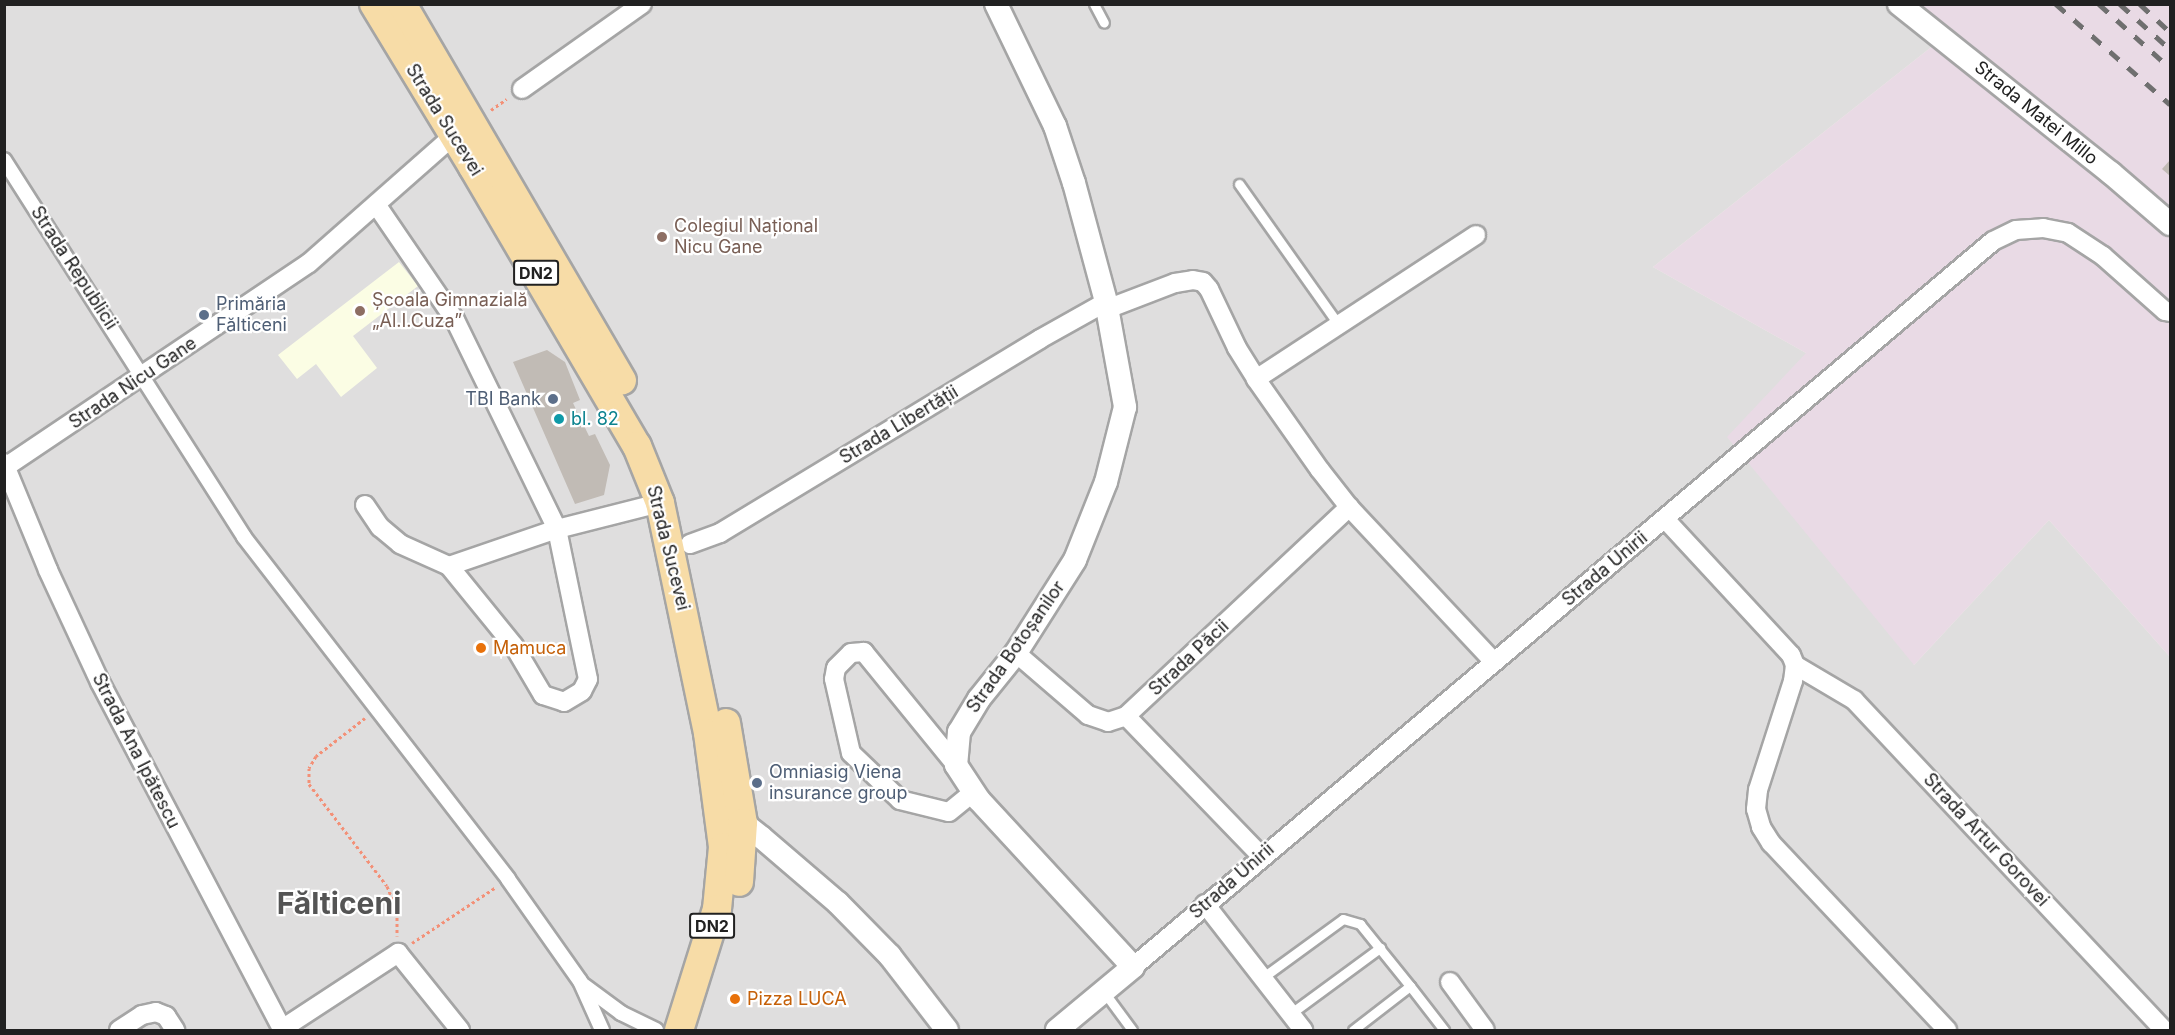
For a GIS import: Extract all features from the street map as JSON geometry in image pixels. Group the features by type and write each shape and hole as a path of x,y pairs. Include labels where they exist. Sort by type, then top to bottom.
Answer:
{"main road":[{"name":"Strada Sucevei","path":"374,4 404,24 638,446 660,502 708,733 732,820"},
{"name":"Strada Sucevei","path":"463,129 655,436 678,499 690,544 732,820"},
{"name":"DN2","path":"679,1030 717,909 732,820"},
{"name":"DN2","path":"695,1030 733,909 742,870 732,820"}],"street":[{"path":"522,89 642,4"},
{"name":"Strada Botoșanilor","path":"956,765 959,732 979,699 1016,653 1075,560 1094,517 1117,447 1125,407 1107,306 1074,183 1055,126 996,4"},
{"name":"Strada Matei Millo","path":"1899,4 2111,173 2170,225"},
{"name":"Strada Nicu Gane","path":"5,466 144,377 309,263 463,129"},
{"name":"Strada Republicii","path":"4,160 244,537 508,879 580,981"},
{"path":"365,505 380,527 400,544 449,566 514,646 543,695 557,702 572,700 582,691 588,679 557,529 455,320 376,204"},
{"name":"Strada Unirii","path":"1057,1030 1994,241 2016,230 2043,228 2068,233 2103,256 2165,311 2170,312"},
{"path":"1256,379 1476,235"},
{"path":"1107,306 1175,283 1193,280 1203,282 1209,289 1237,348 1256,379 1349,507 1494,662"},
{"name":"Strada Libertății","path":"690,544 720,532 1040,339 1107,306"},
{"name":"Strada Ana Ipătescu","path":"5,466 48,570 100,681 282,1030"},
{"path":"449,566 557,529 660,502"},
{"name":"Strada Păcii","path":"1126,716 1349,507"},
{"name":"Strada Artur Gorovei","path":"1665,519 1791,656 1796,665 1854,700 2164,1030"},
{"path":"974,792 949,812 900,800 851,753 834,679 836,668 851,653 864,652 956,765 974,792 1133,967"},
{"path":"1016,653 1088,715 1108,722 1126,716 1261,856"},
{"path":"1796,665 1758,790 1756,809 1761,827 1771,843 1947,1030"},
{"path":"732,820 786,857 838,903 890,956 947,1030"},
{"path":"1205,904 1303,1030"},
{"path":"282,1030 398,953 460,1030"},
{"path":"580,981 602,1030"},
{"path":"580,981 621,1013 656,1030"},
{"path":"1450,982 1485,1030"},
{"path":"119,1030 142,1014 156,1012 166,1016 175,1030"}],"lane":[{"path":"1094,4 1104,23"},
{"path":"1239,184 1339,324"},
{"path":"1262,978 1343,919 1360,924 1444,1030"},
{"path":"1290,1014 1380,948"},
{"path":"1353,1030 1410,986"},
{"path":"1104,992 1132,1030"}],"path":[{"path":"463,129 522,89"},
{"path":"376,710 316,756 309,768 309,784 387,886 397,911 398,953"},
{"path":"398,953 508,879"}],"shaded area":[{"path":"5,5 1896,5 1939,41 1653,267 1806,353 1914,665 2049,520 2170,657 2170,1030 5,1030"},
{"path":"1898,5 2170,5 2170,657 2049,520 1914,665 1727,437 1806,353 1653,267 1939,41"},
{"name":"Școala Gimnazială „Al.I.Cuza”","path":"399,262 418,286 353,336 377,368 341,397 316,364 297,379 278,355"}],"building":[{"path":"2170,160 2170,176 2162,169"},
{"name":"bl. 82","path":"547,350 565,362 580,400 573,403 589,436 595,434 610,465 604,495 575,504 513,362"}],"railway":[{"path":"2056,4 2170,104"},
{"path":"2099,4 2170,68"},
{"path":"2120,4 2170,49"},
{"path":"2140,4 2170,32"}],"place":[{"name":"Colegiul Național Nicu Gane","path":"662,237"},
{"name":"Școala Gimnazială „Al.I.Cuza”","path":"360,311"},
{"name":"Primăria Fălticeni","path":"204,315"},
{"name":"TBI Bank","path":"553,399"},
{"name":"bl. 82","path":"559,419"},
{"name":"Mamuca","path":"481,648"},
{"name":"Omniasig Viena insurance group","path":"757,783"},
{"name":"Pizza LUCA","path":"735,999"}],"district":[{"name":"Fălticeni","path":"339,903"}]}
